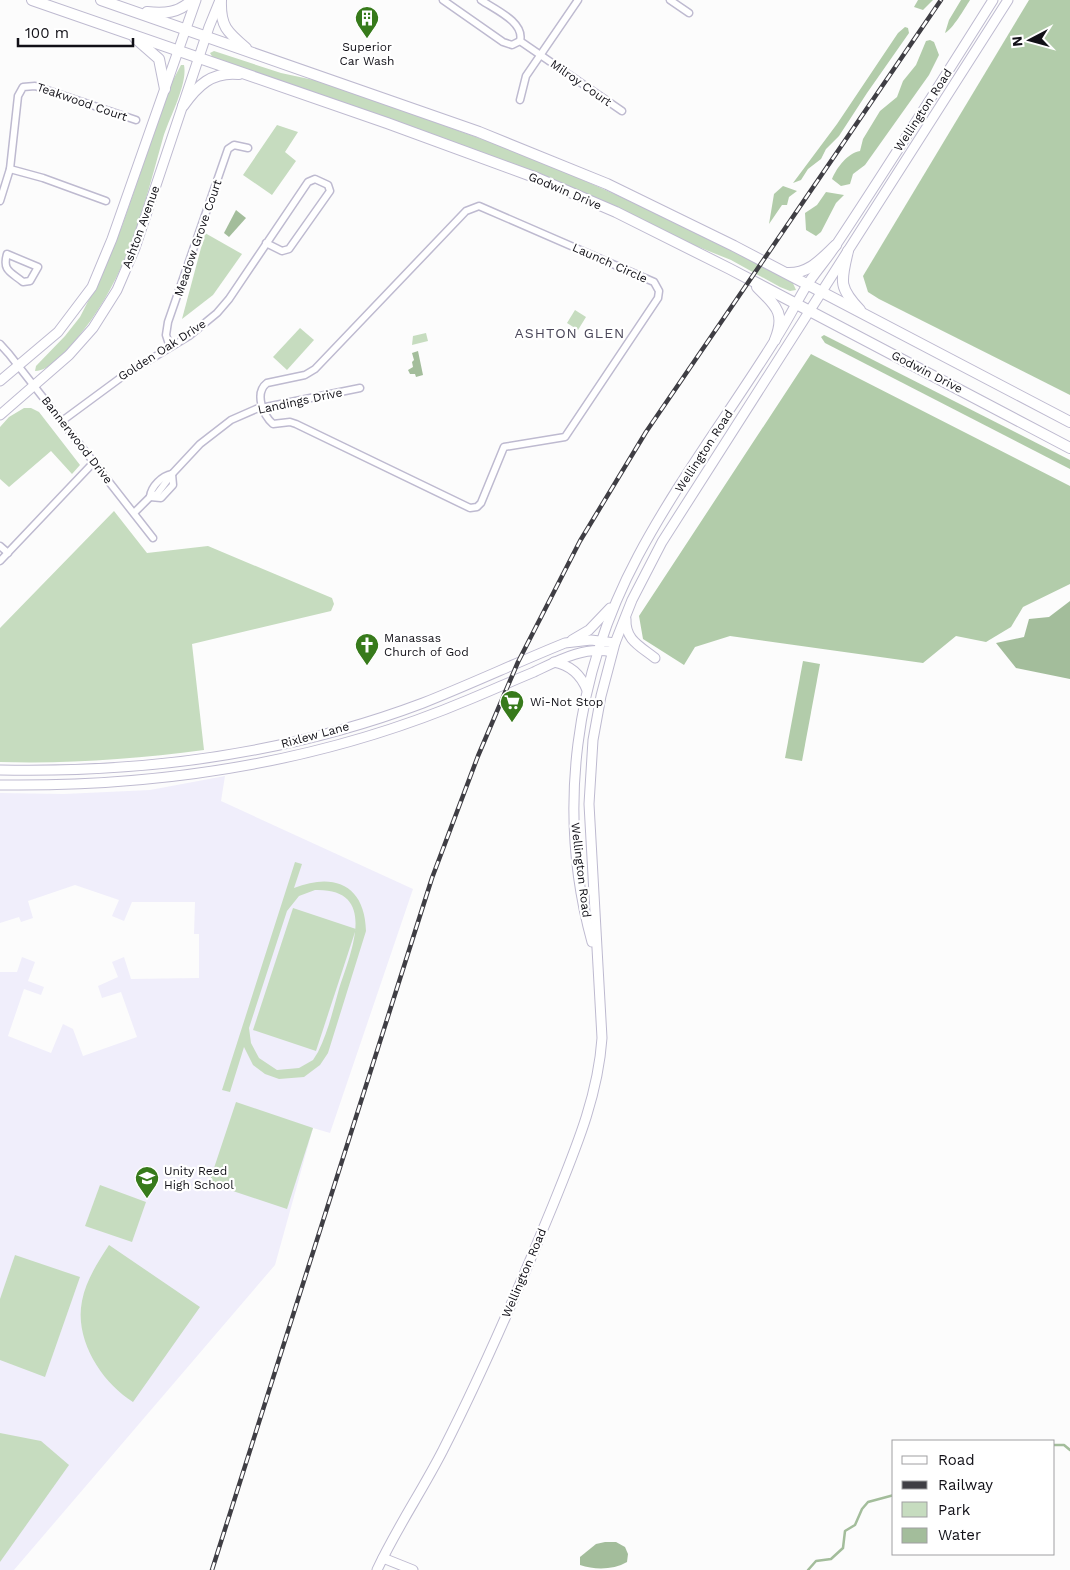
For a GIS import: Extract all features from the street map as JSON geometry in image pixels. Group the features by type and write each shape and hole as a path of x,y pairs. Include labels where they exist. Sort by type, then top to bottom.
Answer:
{"main road":[{"name":"Godwin Drive","path":"32,0 537,178 616,212 749,279 1070,448"},
{"name":"Godwin Drive","path":"102,0 536,154 672,214 1070,422"},
{"path":"131,10 173,12 184,7 192,0"},
{"name":"Ashton Avenue","path":"0,381 58,332 72,317 92,287 112,239 196,0"},
{"path":"221,0 221,15 225,28 251,52"},
{"name":"Ashton Avenue","path":"0,415 82,342 106,310 117,290 135,248 206,36 221,0"},
{"name":"Wellington Road","path":"596,954 584,906 574,828 576,753 587,690 599,645 619,593 647,539 775,340 808,285 836,245 993,0"},
{"name":"Wellington Road","path":"377,1570 472,1393 524,1276 585,1123 601,1061 601,1016 596,954 589,775 601,696 614,648 626,615 662,542 1008,0"},
{"path":"123,31 147,48 158,59 165,89"},
{"path":"182,106 199,85 209,79 229,74 248,75"},
{"path":"786,273 802,272 811,268 836,245"},
{"path":"848,251 841,281 843,288 866,316"},
{"path":"749,279 778,311 780,324 775,340"},
{"path":"565,643 579,636 599,620 619,593"},
{"path":"626,615 625,625 630,639 655,658"},
{"name":"Rixlew Lane","path":"0,770 83,770 146,766 216,757 309,738 421,703 565,643 614,648"},
{"name":"Rixlew Lane","path":"0,784 50,785 137,781 200,774 272,762 353,741 422,718 599,645"},
{"path":"554,662 573,670 587,690"},
{"path":"383,1558 413,1570"}],"street":[{"path":"443,0 503,42 512,44 520,41 521,32 516,24 480,0"},
{"path":"520,100 526,76 577,0"},
{"path":"670,0 689,13"},
{"name":"Milroy Court","path":"520,41 622,111"},
{"name":"Teakwood Court","path":"10,169 18,96 23,87 28,86 136,120"},
{"name":"Meadow Grove Court","path":"170,347 166,335 168,322 228,149 234,145 248,148"},
{"path":"0,201 10,169 106,201"},
{"name":"Golden Oak Drive","path":"62,421 118,380 189,336 217,313 308,182 315,179 328,185 330,191 289,249 282,252 266,243"},
{"name":"Launch Circle","path":"479,206 485,208 654,282 659,291 658,298 565,437 504,447 481,502 477,507 470,508 296,424 290,422 273,424 267,419 262,408 263,386 311,372 466,211 472,208 479,206"},
{"path":"3,253 38,267 30,281 22,282 6,269 3,253"},
{"name":"Bannerwood Drive","path":"0,344 34,384 153,538"},
{"name":"Landings Drive","path":"134,513 150,497 152,489 164,477 172,474 220,427 243,414 262,408 360,388"},
{"path":"0,561 94,462"},
{"name":"Landings Drive","path":"150,497 162,498 173,485 172,474"},
{"path":"0,546 8,553"}],"shaded area":[{"path":"918,0 933,0 923,10 914,7"},
{"path":"961,0 970,0 955,23 945,33 949,20"},
{"path":"1029,0 1070,0 1070,395 879,299 868,292 863,276"},
{"path":"905,27 908,28 909,33 839,136 826,149 821,159 808,169 801,180 793,183 837,124 898,33"},
{"path":"926,41 934,42 939,55 929,75 865,165 853,174 850,184 841,186 832,179 837,170 843,161 860,151 863,139 880,111 897,97 903,81 916,65"},
{"path":"783,186 797,191 789,197 787,205 782,205 769,224 774,194"},
{"path":"826,192 844,195 836,203 821,232 816,236 806,230 805,213 817,205"},
{"path":"824,335 1070,460 1070,469 825,343 821,337"},
{"path":"811,354 1070,486 1070,584 1023,607 1011,627 986,642 956,636 923,663 730,636 695,647 684,665 643,639 639,616"},
{"path":"803,661 820,664 802,761 785,758"},
{"name":"Unity Reed High School","path":"225,776 221,801 413,889 330,1133 313,1128 275,1265 14,1570 0,1570 0,972 17,972 22,957 35,962 28,981 44,987 41,995 24,989 8,1036 51,1053 63,1024 73,1029 83,1056 137,1037 121,992 102,998 98,986 118,977 112,962 124,957 131,979 199,978 199,934 194,934 195,902 132,902 124,921 112,916 119,900 75,885 28,901 33,918 21,922 19,917 0,923 0,793 64,794 150,790"}],"green space":[{"path":"214,51 281,73 323,82 529,156 682,224 792,281 796,290 790,291 780,287 731,260 691,244 540,174 213,58 210,53"},
{"path":"181,65 184,65 184,73 181,91 163,138 140,219 120,270 92,319 62,356 47,368 35,371 36,366 65,336 80,317 103,272 122,226 172,82"},
{"path":"277,125 298,132 285,152 296,161 272,195 243,175"},
{"path":"205,233 242,254 213,295 182,319"},
{"path":"575,310 586,317 578,330 567,323"},
{"path":"300,328 314,340 287,370 273,357"},
{"path":"426,333 428,341 412,345 413,336"},
{"path":"24,408 31,408 39,412 80,465 72,474 51,451 9,487 0,479 0,427 9,417"},
{"path":"114,511 147,553 208,546 332,598 334,604 331,611 192,644 204,750 102,760 0,762 0,628"},
{"path":"295,862 302,864 294,888 309,883 322,882 334,882 345,886 360,903 364,915 366,931 328,1053 320,1065 304,1077 279,1079 265,1074 253,1065 244,1047 230,1092 222,1090","holes":["315,890 335,892 348,900 354,911 356,926 349,958 327,1029 322,1044 313,1060 299,1068 277,1070 259,1058 251,1043 249,1028 287,911 299,896"]},
{"path":"293,908 356,929 316,1051 253,1030"},
{"path":"236,1102 313,1128 287,1209 209,1183"},
{"path":"100,1185 146,1202 132,1242 85,1226"},
{"path":"109,1245 200,1307 133,1402 111,1384 101,1372 86,1345 82,1331 82,1301 86,1286"},
{"path":"15,1255 80,1277 45,1377 0,1360 0,1299"},
{"path":"0,1433 41,1441 69,1465 0,1562"}],"water":[{"path":"236,210 246,218 229,237 224,233"},
{"path":"418,351 423,375 416,377 415,374 410,374 408,370 413,367 412,353"},
{"path":"1070,601 1070,679 1016,668 996,643 1024,637 1029,619 1049,617"},
{"path":"616,1542 625,1547 628,1554 627,1562 616,1567 604,1568 580,1565 580,1557 596,1544"}],"waterway":[{"path":"1055,1445 1064,1445 1070,1450"},
{"path":"808,1570 816,1561 831,1559 843,1548 845,1531 855,1525 862,1509 868,1502 892,1496"}],"railway":[{"path":"212,1570 432,878 478,756 518,662 580,541 646,432 941,0"}],"place":[{"name":"Superior Car Wash","path":"367,39"},
{"name":"Manassas Church of God","path":"367,666"},
{"name":"Wi-Not Stop","path":"512,723"},
{"name":"Unity Reed High School","path":"147,1199"}],"district":[{"name":"ASHTON GLEN","path":"570,333"}]}
